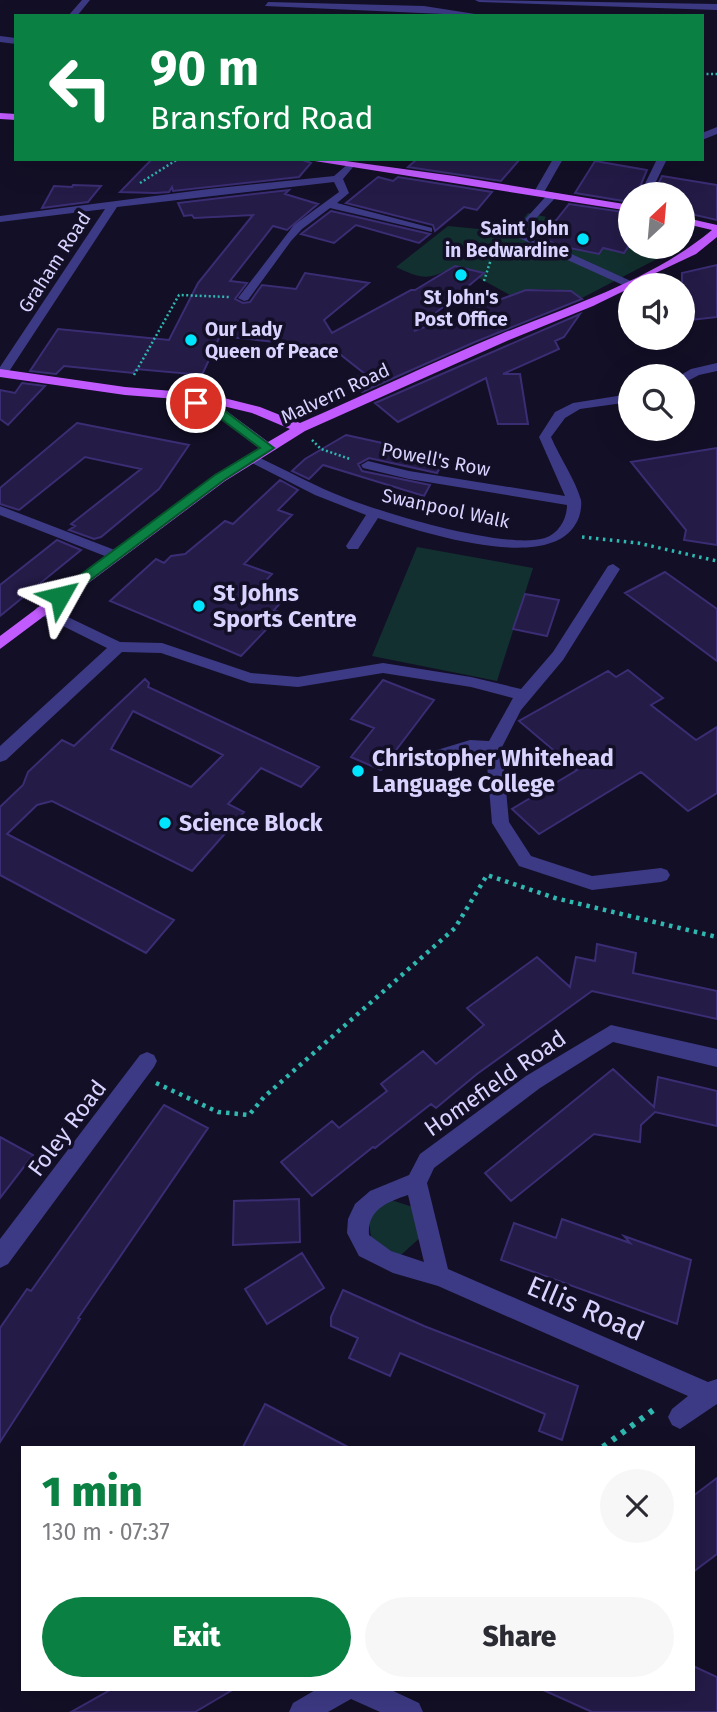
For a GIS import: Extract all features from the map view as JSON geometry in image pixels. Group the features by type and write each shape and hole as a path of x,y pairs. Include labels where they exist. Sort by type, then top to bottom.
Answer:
{"main road":[{"path":"319,161 349,166 365,163 618,206"},
{"path":"695,224 717,230"},
{"name":"Malvern Road","path":"651,273 692,252 717,230"},
{"name":"Malvern Road","path":"0,644 220,478 300,428 618,289"},
{"path":"1,373 125,391 208,398 256,410 300,428"},
{"path":"175,396 217,410 268,448"}],"street":[{"path":"74,14 86,0"},
{"path":"479,0 717,6"},
{"path":"268,4 348,5 457,14"},
{"path":"627,4 628,14"},
{"path":"341,14 348,5"},
{"path":"539,192 557,161"},
{"path":"651,182 662,161"},
{"path":"0,219 337,179 349,166"},
{"path":"244,298 298,227 344,193 343,186 337,179"},
{"path":"514,232 522,229 535,210 554,194"},
{"path":"330,205 428,230"},
{"name":"Graham Road","path":"1,373 112,206"},
{"path":"514,232 618,279"},
{"path":"711,369 717,386"},
{"path":"565,531 574,515 575,502 545,438 560,415 577,405 618,400"},
{"name":"Swanpool Walk","path":"251,459 340,501 438,530 522,544 547,542 565,531"},
{"name":"Powell's Row","path":"368,465 409,475 575,502"},
{"path":"0,510 115,555"},
{"path":"353,546 374,513"},
{"path":"613,569 558,656 515,707 494,747 501,823 526,861 592,883 661,875"},
{"path":"42,610 118,648 162,648 250,678 298,682 383,668 471,682 524,696"},
{"path":"0,757 118,648"},
{"path":"420,761 470,746 494,747"},
{"name":"Homefield Road","path":"416,1183 427,1161 533,1082 611,1033 717,1058"},
{"name":"Foley Road","path":"0,1257 143,1068"},
{"path":"416,1183 439,1276"},
{"name":"Ellis Road","path":"416,1183 382,1195 367,1205 357,1218 358,1237 366,1248 382,1257 439,1276 714,1392"},
{"path":"680,1417 714,1392"},
{"path":"302,1712 339,1691"},
{"path":"363,1691 410,1712"}],"path":[{"path":"484,281 493,253 514,232"},
{"path":"125,391 179,295 244,298"},
{"name":"Powell's Row","path":"300,428 321,449 368,465"},
{"path":"565,531 586,538 638,543 717,561"},
{"path":"143,1068 218,1112 249,1115 274,1088 455,928 487,875 555,898 717,937"}],"green space":[{"path":"528,213 618,232 618,259 657,259 630,273 618,273 618,279 582,298 565,291 546,289 527,290 510,295 479,278 484,273 455,266 426,277 396,267 448,226 509,232 518,226"},
{"path":"417,547 533,568 497,681 372,656"},
{"path":"388,1199 416,1208 423,1235 401,1255 372,1244 368,1215"}],"building":[{"path":"150,161 311,163 299,177 173,191 172,187 169,192 120,192"},
{"path":"415,161 518,161 501,181 408,167"},
{"path":"595,161 647,170 642,182 618,182 618,200 575,193"},
{"path":"662,176 717,185 717,220 695,215 695,182 659,182"},
{"path":"378,177 393,181 398,177 492,192 477,210 464,207 435,231 433,225 346,203"},
{"path":"54,186 101,186 88,202 42,208"},
{"path":"289,190 285,194 318,204 287,230 273,226 230,281 247,283 235,299 243,303 250,302 262,285 296,289 305,273 369,283 324,320 332,333 455,266 484,273 414,331 526,290 571,291 582,299 362,392 348,380 365,374 332,348 220,336 202,375 136,369 133,373 64,366 56,374 30,371 58,329 169,340 198,283 253,215 194,218 192,215 184,216 178,203"},
{"name":"Saint John in Bedwardine","path":"569,204 618,211 618,252 603,248 599,254 560,246 542,238"},
{"path":"331,211 430,234 419,243 356,225 334,243 301,234"},
{"path":"717,265 717,317 695,320 695,273 682,273"},
{"path":"580,314 564,337 555,341 559,349 503,374 520,374 528,424 498,424 486,378 398,422 375,403"},
{"path":"22,383 45,386 8,425 0,419 0,390 15,393"},
{"path":"77,423 189,445 159,489 101,537 94,539 69,530 75,526 71,524 141,469 85,457 19,510 0,504 0,488"},
{"path":"346,435 446,457 437,473 369,458 358,464 362,471 430,485 424,496 323,465 309,479 292,471 305,459"},
{"path":"717,448 717,545 684,540 686,530 631,462"},
{"name":"St Johns Sports Centre","path":"280,480 298,490 278,510 292,515 244,564 272,574 259,588 285,598 274,610 282,613 241,656 110,601 156,559 164,563 171,556 185,554 225,521 233,524"},
{"path":"57,540 81,550 0,616 0,585"},
{"path":"665,572 717,609 717,661 625,593"},
{"path":"525,594 559,600 547,636 513,629"},
{"path":"628,670 663,698 651,705 696,740 717,727 717,793 688,811 641,772 539,834 512,809 577,770 519,721 608,671 616,677"},
{"name":"Science Block","path":"145,679 149,683 148,687 319,767 301,787 261,768 228,804 244,812 192,871 52,801 37,805 7,834 174,920 146,953 0,875 0,807 23,785 28,772 62,740 74,746","holes":["133,711 223,755 191,787 111,749"]},
{"path":"383,680 434,700 381,770 351,757 374,728 351,719"},
{"path":"597,944 636,953 633,973 717,991 717,1019 592,991 477,1074 436,1108 431,1104 312,1196 281,1162 332,1121 339,1128 387,1091 381,1084 423,1051 436,1064 484,1025 467,1008 537,957 570,987 576,957 595,961"},
{"path":"613,1069 654,1107 658,1077 717,1091 717,1126 655,1112 641,1125 640,1142 594,1134 511,1201 485,1173"},
{"path":"164,1105 208,1128 78,1318 80,1319 0,1442 0,1328 27,1289 31,1291"},
{"path":"0,1137 33,1155 0,1198"},
{"path":"299,1199 300,1242 233,1245 234,1201"},
{"path":"562,1219 630,1243 624,1236 691,1260 677,1324 501,1260 514,1223 556,1238"},
{"path":"302,1253 324,1288 267,1324 245,1289"},
{"path":"343,1290 424,1326 578,1386 562,1440 539,1431 545,1414 400,1353 390,1376 349,1358 358,1338 331,1326 331,1317"},
{"path":"265,1404 346,1446 244,1446"},
{"path":"717,1478 717,1554 695,1570 695,1494"},
{"path":"695,1667 717,1677 717,1712 592,1712 545,1691 695,1691"},
{"path":"108,1691 231,1691 195,1712 71,1712"}],"place":[{"name":"Saint John in Bedwardine","path":"583,239"},
{"name":"St John's Post Office","path":"461,275"},
{"name":"Our Lady Queen of Peace","path":"191,340"},
{"name":"St Johns Sports Centre","path":"199,606"},
{"name":"Christopher Whitehead Language College","path":"358,771"},
{"name":"Science Block","path":"165,823"}],"route":[{"path":"60,596 220,478 268,448 217,410 196,403"}]}
